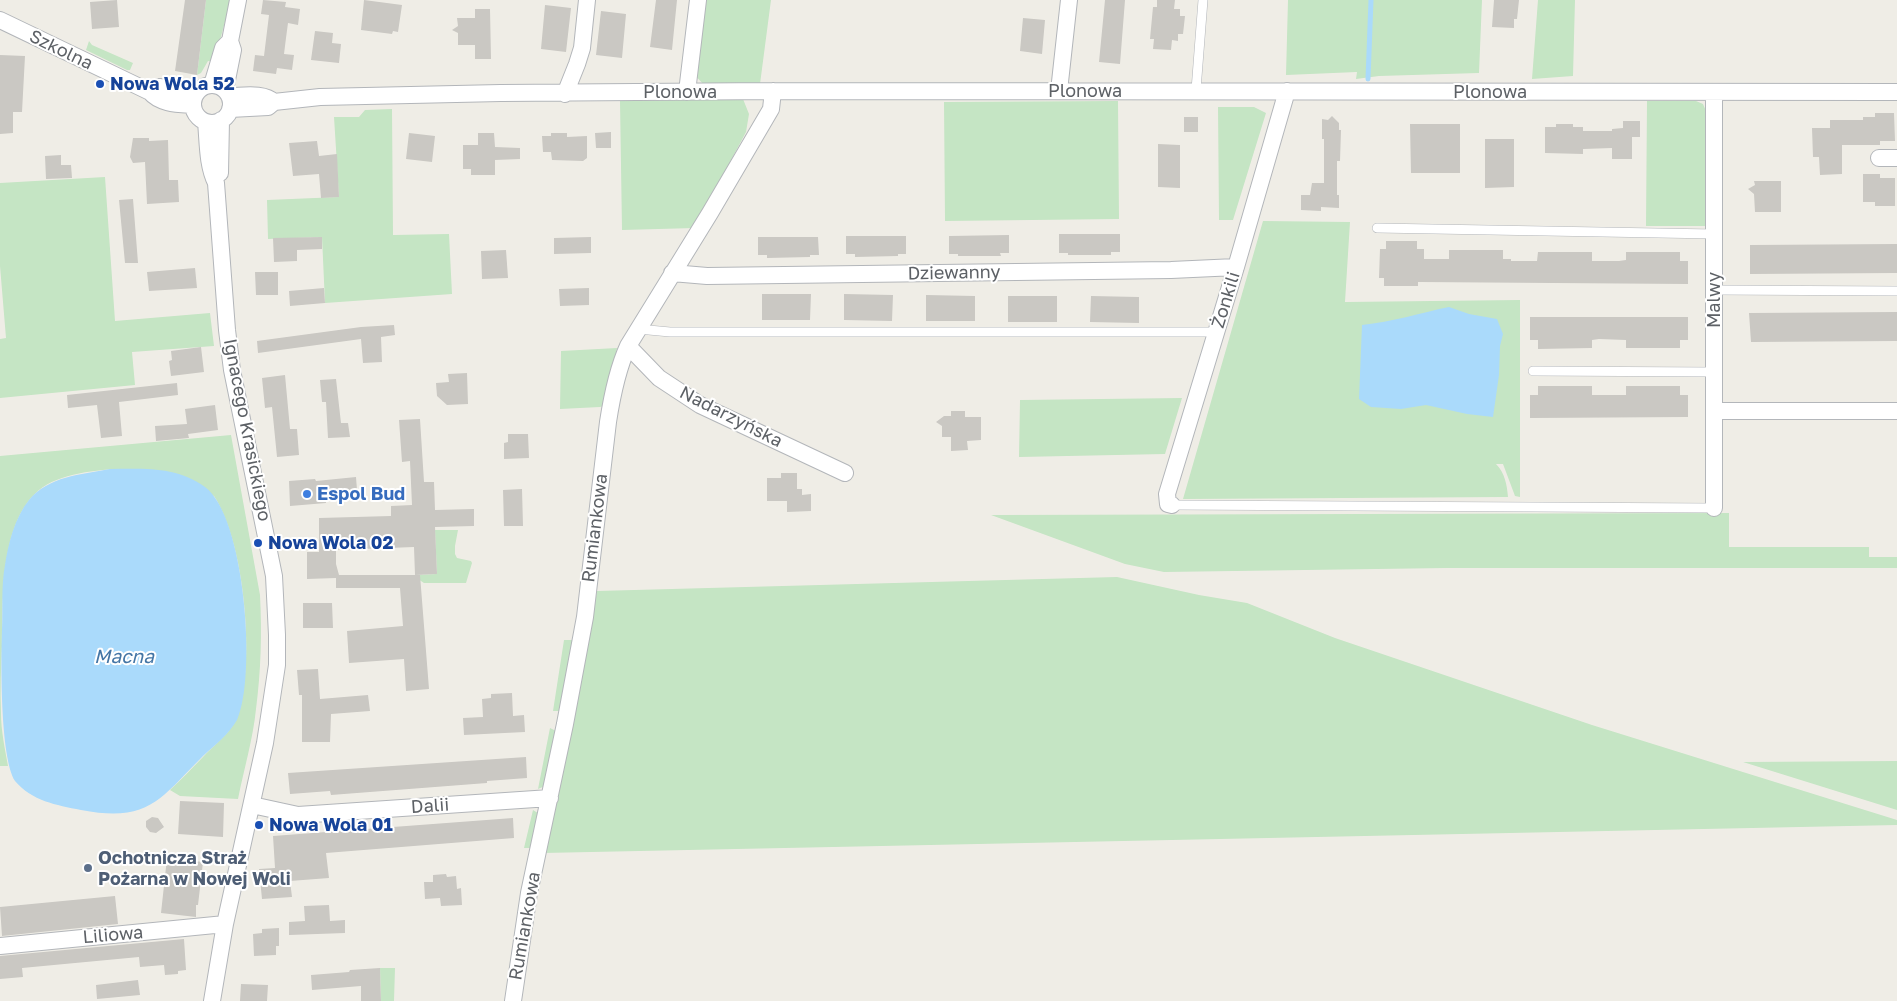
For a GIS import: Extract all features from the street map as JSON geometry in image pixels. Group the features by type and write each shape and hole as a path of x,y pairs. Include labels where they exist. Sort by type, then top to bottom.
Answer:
{"street":[{"name":"Ignacego Krasickiego","path":"212,1001 225,924 265,743 277,665 277,613 274,576 269,543 232,370 227,330 216,183 220,175 221,104 233,50 230,41 238,0"},
{"path":"565,94 582,48 587,0"},
{"path":"687,92 698,0"},
{"path":"1060,91 1069,0"},
{"name":"Szkolna","path":"0,20 150,92 159,87 194,99"},
{"path":"202,87 221,104 198,117 194,99 202,87"},
{"name":"Plonowa","path":"221,104 268,107 274,102 320,97 354,96 773,91 1897,92"},
{"name":"Rumiankowa","path":"513,1001 529,893 550,798 584,617 612,397 622,358 771,108 773,91"},
{"name":"Żonkili","path":"1172,506 1167,501 1167,494 1288,91"},
{"name":"Malwy","path":"1714,92 1714,508"},
{"path":"1879,158 1897,158"},
{"name":"Dziewanny","path":"672,273 707,276 1171,270 1236,267"},
{"name":"Nadarzyńska","path":"628,346 659,378 700,405 845,473"},
{"path":"1714,411 1897,411"},
{"name":"Dalii","path":"252,805 298,815 550,798"},
{"name":"Liliowa","path":"0,946 225,924"}],"lane":[{"path":"1196,90 1203,0"},
{"path":"1378,228 1714,234"},
{"path":"1714,290 1897,291"},
{"path":"638,329 670,332 1216,332"},
{"path":"1533,371 1714,372"},
{"path":"1172,506 1714,508"}],"green space":[{"path":"206,0 231,0 214,62 208,61 201,73 197,75"},
{"path":"703,0 771,0 760,84 703,84 694,74"},
{"path":"1288,0 1482,0 1479,73 1379,76 1356,79 1357,72 1286,75"},
{"path":"1538,0 1575,0 1573,76 1532,79"},
{"path":"89,41 92,45 133,63 130,70 86,50"},
{"path":"743,99 749,114 746,132 695,228 622,230 620,101"},
{"path":"1118,101 1119,219 945,221 944,102"},
{"path":"1647,101 1696,101 1703,104 1706,111 1707,226 1646,226"},
{"path":"1218,107 1254,107 1266,113 1233,220 1219,220"},
{"path":"392,109 393,235 449,234 452,294 325,303 322,237 268,239 267,200 339,197 334,117 359,117 365,110"},
{"path":"105,177 115,321 210,313 214,346 132,352 135,385 0,398 0,339 6,338 0,266 0,183"},
{"path":"1263,221 1350,222 1345,302 1520,300 1520,497 1515,496 1503,464 1496,464 1502,471 1505,479 1508,497 1183,499"},
{"path":"617,348 606,405 560,409 561,351"},
{"path":"1182,398 1165,454 1019,457 1020,400"},
{"path":"231,435 260,595 261,624 260,666 255,720 238,799 180,796 170,790 228,732 235,722 243,692 246,670 246,646 243,591 232,538 224,515 214,496 123,469 79,473 57,480 39,490 26,504 17,521 10,541 4,584 1,720 8,766 0,766 0,456"},
{"path":"1729,513 1729,547 1869,547 1869,557 1897,557 1897,568 1447,568 1164,572 1125,564 991,515"},
{"path":"435,530 458,530 455,554 457,558 471,561 472,563 466,583 424,583 415,577 415,575 437,574"},
{"path":"1117,577 1199,595 1247,603 1335,638 1592,725 1897,820 1897,825 543,853 573,722 597,591"},
{"path":"564,640 574,640 562,711 553,711"},
{"path":"550,728 558,732 547,785 538,789"},
{"path":"1897,761 1897,810 1743,762"},
{"path":"533,810 541,815 534,848 524,848"},
{"path":"380,968 395,968 394,1001 381,1001"}],"water":[{"path":"1449,307 1469,314 1497,319 1503,334 1500,346 1499,375 1493,417 1467,414 1426,405 1401,409 1371,407 1359,399 1362,325 1395,320"},
{"name":"Macna","path":"110,469 159,470 183,475 205,487 219,504 230,530 238,562 246,635 246,670 243,699 234,725 222,739 163,795 151,804 138,810 123,813 104,813 63,806 37,798 22,788 15,781 10,769 6,751 2,708 3,581 8,548 16,522 29,500 46,486 76,475"}],"building":[{"path":"117,0 119,27 92,29 90,2"},
{"path":"185,0 206,0 197,75 175,71"},
{"path":"263,0 286,2 285,7 300,9 298,25 288,23 286,38 284,54 294,55 292,70 277,68 276,74 253,71 255,55 264,56 269,15 261,14"},
{"path":"364,0 402,5 398,32 393,31 392,34 361,30"},
{"path":"656,0 677,0 672,50 650,47"},
{"path":"1105,0 1125,0 1120,64 1099,62"},
{"path":"1157,0 1175,0 1174,9 1180,9 1180,16 1185,16 1183,34 1178,34 1178,41 1172,40 1171,50 1153,49 1154,39 1150,39 1153,7 1157,7"},
{"path":"1494,0 1519,0 1517,19 1514,19 1514,28 1492,27"},
{"path":"545,5 571,8 566,52 541,49"},
{"path":"475,9 490,9 491,59 475,59 475,45 458,45 458,33 452,30 458,26 457,18 475,18"},
{"path":"601,11 626,14 622,58 596,55"},
{"path":"1023,18 1045,20 1042,54 1020,51"},
{"path":"315,31 333,33 332,43 341,44 339,63 311,60"},
{"path":"0,55 25,56 22,112 13,112 13,133 0,134"},
{"path":"1875,113 1894,113 1895,141 1880,141 1880,145 1842,145 1842,174 1820,175 1819,157 1813,157 1812,128 1830,128 1830,120 1863,120 1863,117 1875,117"},
{"path":"1332,116 1339,123 1339,130 1341,130 1340,161 1337,161 1339,208 1321,207 1321,211 1301,210 1301,195 1310,195 1312,183 1324,183 1322,119 1328,120"},
{"path":"1184,117 1198,117 1198,132 1184,132"},
{"path":"1623,121 1640,121 1640,137 1632,137 1632,159 1612,159 1612,148 1583,149 1583,154 1545,153 1545,127 1556,127 1556,124 1573,124 1573,127 1583,127 1583,131 1612,131 1612,129 1623,128"},
{"path":"1410,124 1460,124 1460,173 1411,173"},
{"path":"611,132 611,148 596,148 595,133"},
{"path":"409,133 435,136 432,162 406,159"},
{"path":"478,133 494,133 495,147 520,148 520,159 495,160 495,175 471,175 471,169 463,169 463,145 478,145"},
{"path":"551,133 567,133 567,137 587,136 587,158 583,161 552,160 551,152 543,152 542,136 551,136"},
{"path":"133,138 149,138 149,141 168,140 169,180 178,180 179,202 147,204 145,162 133,163 130,157"},
{"path":"1485,139 1514,139 1514,187 1485,188"},
{"path":"317,141 319,156 337,154 339,197 321,198 319,174 293,176 289,143"},
{"path":"1158,144 1180,145 1180,188 1158,187"},
{"path":"61,155 61,165 71,165 72,178 46,179 45,156"},
{"path":"1863,174 1880,174 1880,178 1895,178 1895,206 1875,206 1875,202 1863,202"},
{"path":"1754,181 1781,181 1781,212 1755,212 1754,194 1748,189 1755,185"},
{"path":"133,199 138,263 125,263 119,200"},
{"path":"1059,234 1120,234 1120,252 1111,252 1111,255 1068,255 1068,253 1059,253"},
{"path":"1009,235 1009,253 1000,253 1001,256 958,256 958,254 949,254 949,236"},
{"path":"846,236 906,236 906,254 898,254 898,256 855,257 855,254 846,254"},
{"path":"322,237 322,249 297,250 297,261 274,262 273,238"},
{"path":"591,237 591,253 554,254 554,238"},
{"path":"758,237 818,237 819,255 767,258 767,255 758,255"},
{"path":"1386,241 1417,241 1417,249 1424,249 1424,259 1449,259 1449,250 1503,250 1503,259 1511,259 1511,261 1537,261 1538,252 1592,252 1592,261 1619,261 1626,260 1626,252 1680,252 1680,261 1688,261 1688,284 1418,282 1418,286 1384,286 1384,278 1379,278 1380,249 1386,249"},
{"path":"1897,244 1897,273 1750,274 1750,245"},
{"path":"506,250 508,278 482,279 481,251"},
{"path":"195,268 197,288 149,291 147,272"},
{"path":"255,272 278,272 278,295 256,295"},
{"path":"324,288 325,303 290,306 289,291"},
{"path":"589,288 589,305 560,306 559,289"},
{"path":"762,294 811,294 810,320 762,320"},
{"path":"844,294 893,295 892,321 844,320"},
{"path":"926,295 975,296 975,321 926,321"},
{"path":"1008,296 1057,296 1057,322 1008,322"},
{"path":"1091,296 1139,297 1139,323 1090,322"},
{"path":"1897,312 1897,341 1751,342 1749,313"},
{"path":"1530,317 1688,317 1688,340 1680,340 1680,348 1626,348 1626,340 1599,339 1592,340 1592,348 1538,349 1538,340 1530,340"},
{"path":"394,325 395,335 381,337 382,362 363,363 361,339 258,353 257,341 361,327"},
{"path":"201,347 204,372 171,376 169,361 172,360 171,351"},
{"path":"467,373 468,404 447,405 437,396 436,383 449,382 448,374"},
{"path":"285,375 290,429 297,429 299,455 277,457 272,407 265,408 262,378"},
{"path":"336,379 341,423 348,423 350,437 328,438 326,402 322,402 320,380"},
{"path":"177,383 178,395 119,402 122,436 101,438 97,405 68,408 67,395"},
{"path":"1538,386 1592,386 1592,395 1626,395 1626,386 1680,386 1680,395 1688,395 1688,417 1530,418 1530,395 1538,395"},
{"path":"215,405 218,430 188,434 189,438 156,441 155,426 187,424 185,409"},
{"path":"951,411 965,411 965,417 981,417 981,440 967,441 968,450 951,451 951,437 942,437 942,426 936,422 944,416 951,416"},
{"path":"420,419 424,482 434,482 435,510 474,509 474,526 435,527 437,574 415,575 420,575 429,689 406,691 404,659 349,663 347,631 403,626 400,588 336,588 336,578 307,579 307,552 319,552 319,518 391,516 391,506 412,505 410,461 402,462 399,420","holes":["414,547 415,575 339,575 336,564 336,550"]},
{"path":"508,434 528,434 529,458 504,459 504,443 508,442"},
{"path":"781,473 797,473 797,489 802,489 802,495 811,494 811,511 787,512 787,501 767,501 767,478 781,478"},
{"path":"356,477 357,490 325,493 326,503 290,506 289,481 315,479 316,481"},
{"path":"522,489 523,526 504,526 503,490"},
{"path":"303,603 332,603 333,628 303,628"},
{"path":"318,669 320,699 368,695 370,711 331,714 330,742 302,742 302,695 299,695 297,670"},
{"path":"512,693 513,716 524,715 525,732 464,735 463,718 483,717 482,699 491,698 491,694"},
{"path":"526,757 527,778 487,781 487,783 331,795 330,791 290,794 288,773"},
{"path":"180,801 224,803 223,837 178,834"},
{"path":"152,817 158,818 164,827 156,833 150,832 146,827 146,821"},
{"path":"513,818 514,838 326,853 329,878 290,881 292,897 262,899 259,869 275,868 273,836"},
{"path":"167,858 203,862 198,905 196,905 196,917 161,913"},
{"path":"446,874 447,877 456,876 457,889 461,888 462,905 441,906 440,898 425,899 424,882 433,882 433,875"},
{"path":"115,896 118,924 2,936 0,907"},
{"path":"329,905 330,921 345,920 345,933 289,935 289,922 305,921 304,906"},
{"path":"279,928 279,946 276,946 276,955 254,956 253,934 262,933 262,929"},
{"path":"184,939 186,970 178,971 178,974 165,975 164,965 140,967 139,957 22,968 23,977 0,979 0,956"},
{"path":"380,968 381,1001 361,1001 361,986 312,990 311,975"},
{"path":"138,980 140,995 97,999 96,985"},
{"path":"241,984 268,985 267,1001 240,1001"}],"waterway":[{"path":"1368,79 1371,0"}],"place":[{"name":"Nowa Wola 52","path":"100,84"},
{"name":"Espol Bud","path":"307,494"},
{"name":"Nowa Wola 02","path":"258,543"},
{"name":"Nowa Wola 01","path":"259,825"},
{"name":"Ochotnicza Straż Pożarna w Nowej Woli","path":"88,868"}]}
